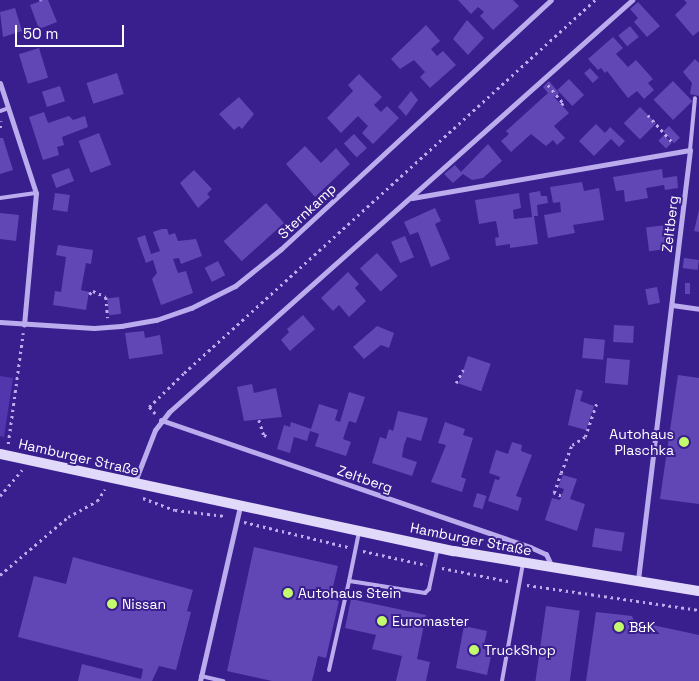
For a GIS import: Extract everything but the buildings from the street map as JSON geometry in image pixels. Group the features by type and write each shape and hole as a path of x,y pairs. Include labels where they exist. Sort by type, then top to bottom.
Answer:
{"main road":[{"name":"Hamburger Straße","path":"4,454 134,484 438,547 523,563 699,591"}],"street":[{"name":"Sternkamp","path":"0,322 112,327 156,320 190,308 235,286 281,250 551,0"},
{"path":"134,484 161,420 412,198 542,78 632,0"},
{"path":"0,83 36,193 24,324"},
{"path":"412,198 690,150"},
{"name":"Zeltberg","path":"638,581 690,150"},
{"path":"672,305 699,308"},
{"name":"Zeltberg","path":"161,420 530,547 546,554 551,559 552,567"},
{"path":"200,678 240,506"}],"lane":[{"path":"690,150 695,98"},
{"path":"0,111 9,108"},
{"path":"0,198 36,193"},
{"path":"329,670 359,531"},
{"path":"349,581 425,593 429,589 438,547"},
{"path":"502,681 523,563"},
{"path":"200,678 222,681"}],"path":[{"path":"161,420 149,407 184,373 596,0"},
{"path":"542,78 563,103 562,106"},
{"path":"648,115 680,151"},
{"path":"0,128 1,121"},
{"path":"89,294 93,291 106,297 112,327"},
{"path":"4,454 24,324"},
{"path":"456,384 463,370"},
{"path":"554,493 572,446 585,438 597,402"},
{"path":"259,420 264,435 270,437"},
{"path":"0,496 28,460"},
{"path":"0,575 68,517 97,501 111,479"},
{"path":"550,491 561,496"}],"shaded area":[{"path":"0,376 13,378 4,437 0,436"}],"place":[{"name":"Autohaus Plaschka","path":"684,442"},
{"name":"Autohaus Stein","path":"288,593"},
{"name":"Nissan","path":"112,604"},
{"name":"Euromaster","path":"382,621"},
{"name":"B&K","path":"619,627"},
{"name":"TruckShop","path":"474,650"}]}
